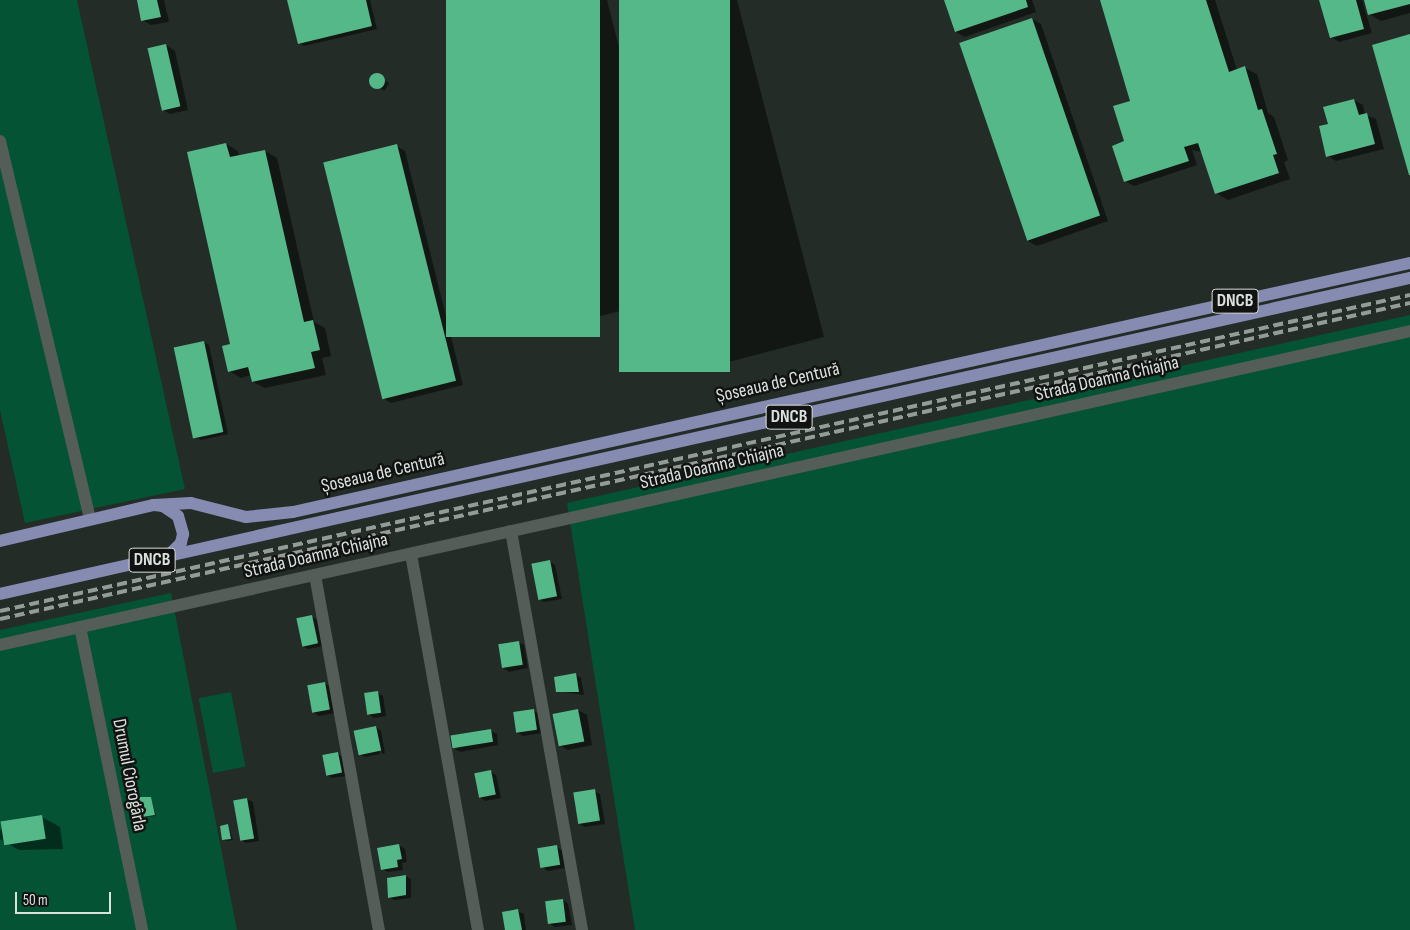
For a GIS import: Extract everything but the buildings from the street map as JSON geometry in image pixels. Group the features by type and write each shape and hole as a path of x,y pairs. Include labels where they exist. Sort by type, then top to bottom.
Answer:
{"main road":[{"name":"Șoseaua de Centură","path":"154,505 191,503 246,517 303,510 1410,263"},
{"name":"Șoseaua de Centură","path":"168,556 1410,278"},
{"name":"DNCB","path":"0,541 154,505 171,510 182,525 181,543 168,556 3,594"}],"street":[{"path":"0,141 90,519"},
{"name":"Strada Doamna Chiajna","path":"0,645 1410,331"},
{"path":"511,531 582,930"},
{"path":"411,554 478,930"},
{"path":"315,575 379,930"},
{"name":"Drumul Ciorogârla","path":"80,627 142,930"}],"green space":[{"path":"0,0 77,0 185,489 25,523 0,410"},
{"path":"1410,315 1410,930 635,930 567,503"},
{"path":"171,593 237,930 0,930 0,630"},
{"path":"231,692 246,767 213,773 199,698"}],"railway":[{"path":"0,611 1410,295"},
{"path":"0,619 1410,303"}]}
